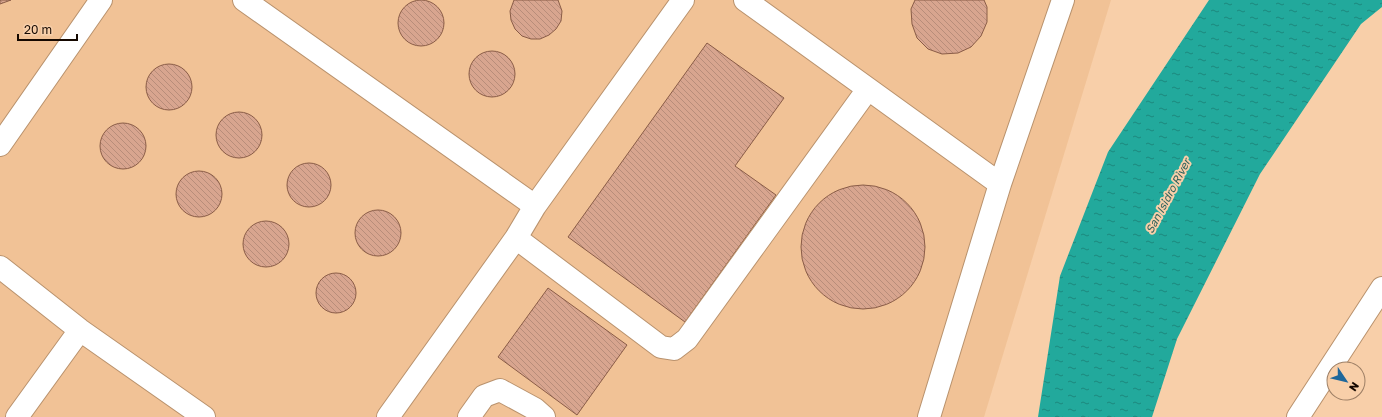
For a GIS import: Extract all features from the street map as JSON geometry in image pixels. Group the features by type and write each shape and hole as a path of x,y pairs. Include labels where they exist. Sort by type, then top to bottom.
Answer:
{"lane":[{"path":"0,145 101,0"},
{"path":"244,0 535,206"},
{"path":"388,417 516,238 535,206 682,0"},
{"path":"745,0 1000,184"},
{"path":"929,417 1000,184 1063,0"},
{"path":"516,238 662,347 674,349 687,340 868,88"},
{"path":"0,267 80,330 204,417"},
{"path":"1298,417 1382,288"},
{"path":"17,417 80,330"},
{"path":"469,417 484,396 500,390 535,409 544,417"}],"shaded area":[{"path":"0,0 1111,0 984,417 0,417"}],"water":[{"name":"San Isidro River","path":"1209,0 1382,0 1382,7 1361,24 1260,174 1177,339 1152,417 1038,417 1060,276 1108,152"}],"building":[{"path":"0,0 11,0 0,4"},
{"path":"416,0 426,0 434,4 440,10 444,18 444,28 440,36 434,42 426,46 416,46 408,42 402,36 398,28 398,18 402,10 408,4"},
{"path":"514,0 558,0 562,11 561,21 556,29 549,35 540,39 531,39 522,36 515,29 511,20 510,11"},
{"path":"915,0 984,0 987,7 987,22 981,36 971,47 958,53 942,54 928,49 917,38 912,24 911,9"},
{"path":"707,43 784,98 735,166 776,195 685,322 568,237"},
{"path":"487,51 497,51 505,55 511,61 515,69 515,79 511,87 505,93 497,97 487,97 479,93 473,87 469,79 469,69 473,61 479,55"},
{"path":"164,64 174,64 182,68 188,74 192,82 192,92 188,100 182,106 174,110 164,110 156,106 150,100 146,92 146,82 150,74 156,68"},
{"path":"234,112 244,112 252,116 258,122 262,130 262,140 258,148 252,154 244,158 234,158 226,154 220,148 216,140 216,130 220,122 226,116"},
{"path":"118,123 128,123 136,127 142,133 146,141 146,151 142,159 136,165 128,169 118,169 110,165 104,159 100,151 100,141 104,133 110,127"},
{"path":"309,163 321,167 327,173 331,185 327,197 321,203 309,207 297,203 291,197 287,185 291,173 297,167"},
{"path":"194,171 204,171 212,175 218,181 222,189 222,199 218,207 212,213 204,217 194,217 186,213 180,207 176,199 176,189 180,181 186,175"},
{"path":"863,185 875,186 887,190 907,203 920,223 924,235 924,259 920,271 907,291 887,304 875,308 863,309 851,308 839,304 819,291 806,271 802,259 801,247 802,235 806,223 819,203 839,190 851,186"},
{"path":"373,210 383,210 391,214 397,220 401,228 401,238 397,246 391,252 383,256 373,256 365,252 359,246 355,238 355,228 359,220 365,214"},
{"path":"261,221 271,221 279,225 285,231 289,239 289,249 285,257 279,263 271,267 261,267 253,263 247,257 243,249 243,239 247,231 253,225"},
{"path":"336,273 344,275 350,279 354,285 356,293 354,301 350,307 344,311 336,313 328,311 322,307 318,301 316,293 318,285 322,279 328,275"},
{"path":"548,288 627,345 577,415 498,357"}]}
